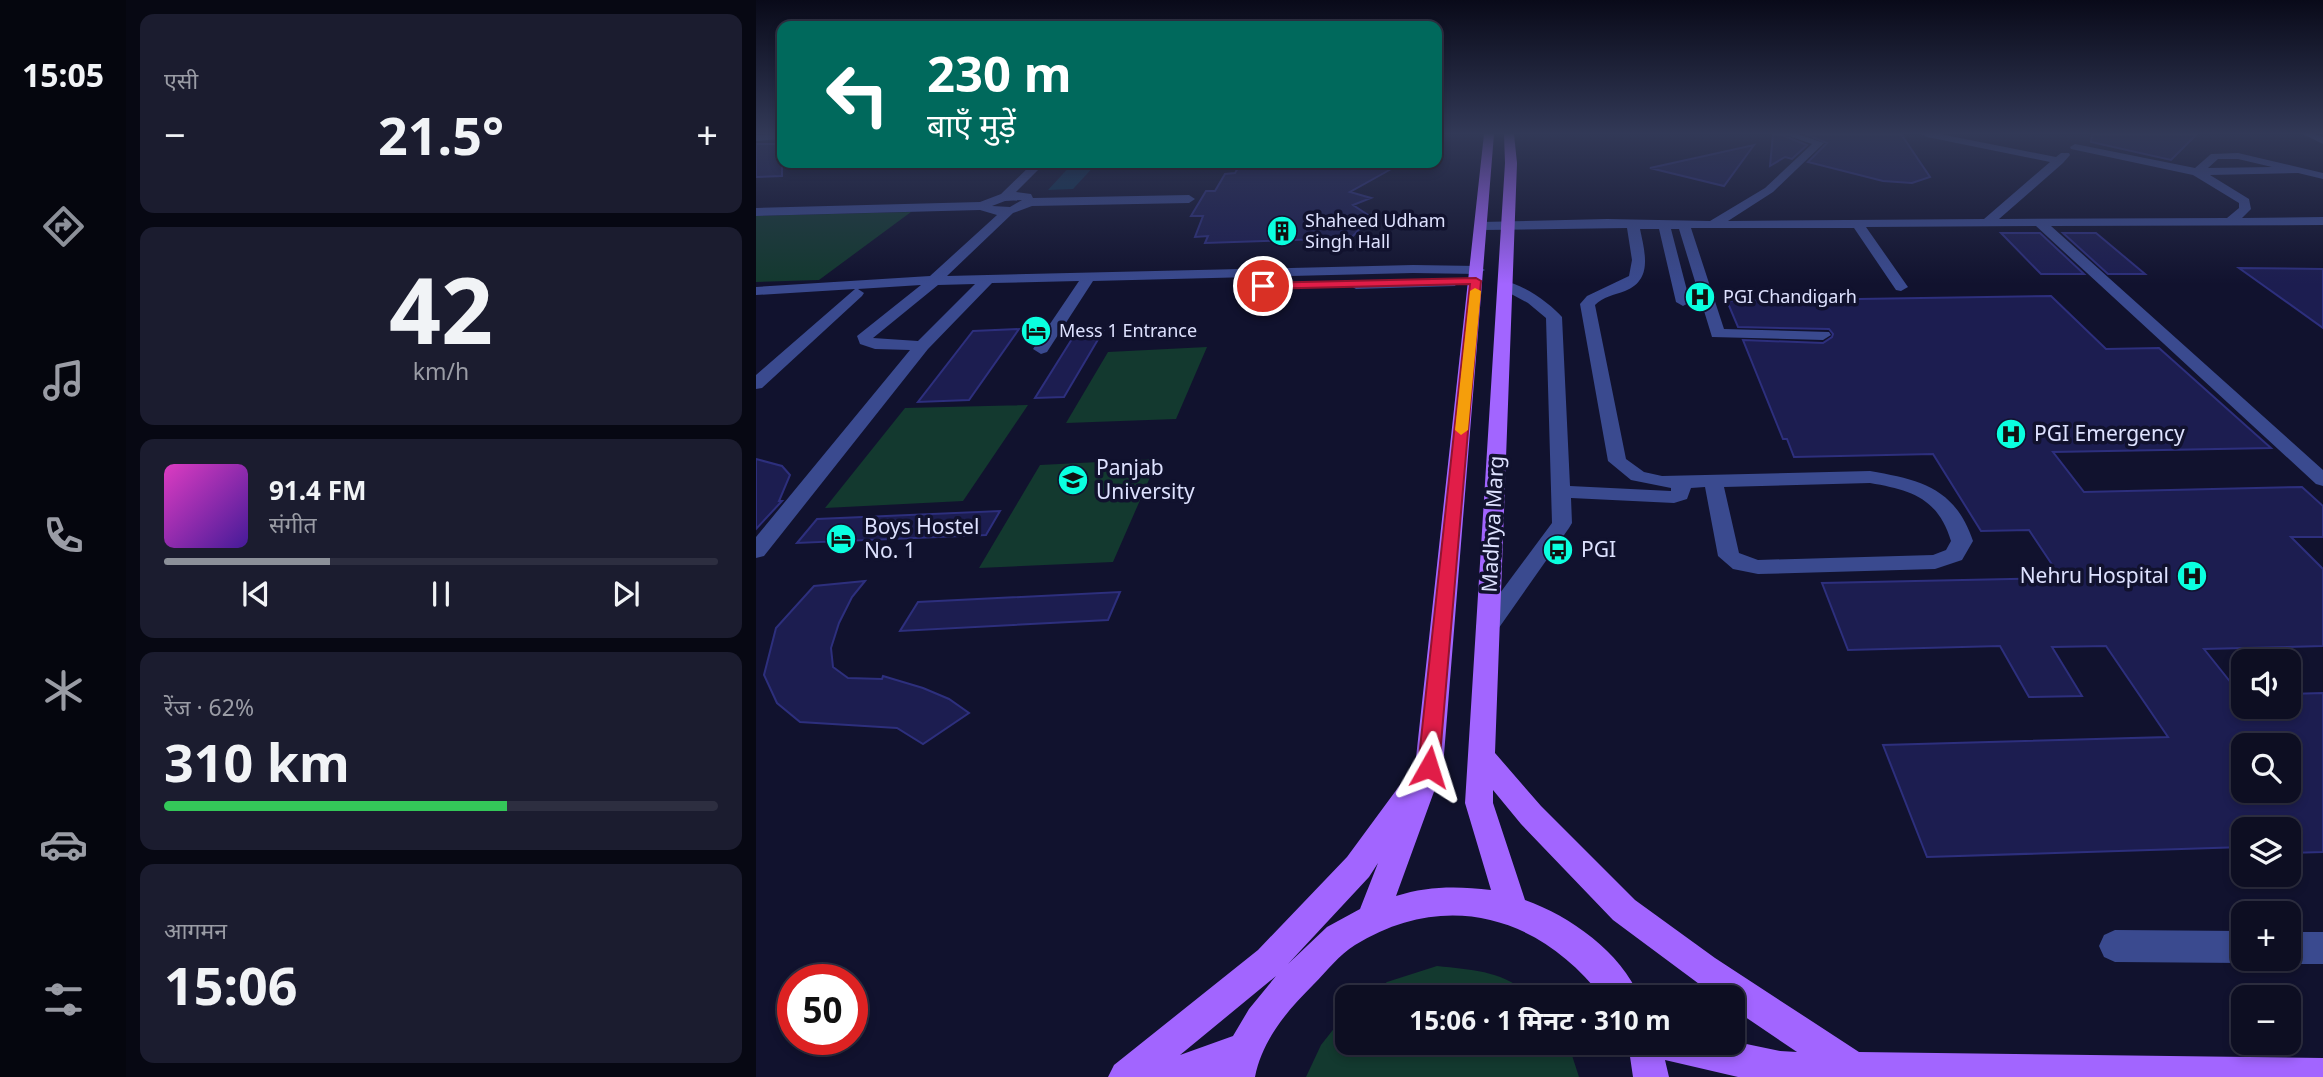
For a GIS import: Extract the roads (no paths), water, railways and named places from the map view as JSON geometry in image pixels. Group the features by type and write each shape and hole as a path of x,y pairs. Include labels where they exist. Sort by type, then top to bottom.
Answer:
{"main road":[{"name":"Madhya Marg","path":"1371,920 1429,767 1485,184"},
{"name":"Madhya Marg","path":"1510,184 1479,803 1512,909"},
{"path":"1480,754 1531,815 1624,910 1704,969 1854,1070"},
{"path":"1126,1077 1269,961 1358,867 1429,767"},
{"path":"1169,1077 1242,1062 1275,999 1342,935 1371,920 1414,905 1466,900 1512,909 1539,919 1572,939 1597,961 1615,985"},
{"path":"1647,1055 1651,1077"},
{"path":"1718,1055 1780,1069 2323,1076"}],"street":[{"path":"756,293 917,290 934,281 1022,184"},
{"path":"1025,199 1037,184"},
{"path":"1713,224 1775,184"},
{"path":"1987,223 2032,184"},
{"path":"2217,184 2245,202 2245,209 2231,221"},
{"path":"756,212 988,208 1025,199 1189,199"},
{"path":"922,346 875,344 866,341 865,336 917,290 988,208"},
{"path":"1481,229 1611,230 1633,225 1713,224 2323,221"},
{"path":"2040,222 2323,480"},
{"path":"1857,223 1900,287"},
{"path":"1633,225 1639,272 1633,280 1592,297 1587,304 1617,461 1626,471 1644,478 1682,482 1713,481 1870,477 1895,481 1924,490 1945,504 1959,525 1962,541 1954,555 1935,562 1758,567 1741,565 1729,556 1713,481"},
{"path":"1664,225 1683,302"},
{"path":"1684,225 1718,334 1823,335"},
{"path":"756,293 977,291 1085,283 1477,276"},
{"path":"934,281 988,279 1085,283"},
{"path":"756,551 922,346 988,279"},
{"path":"1041,349 1085,283"},
{"path":"1488,626 1562,523 1554,317 1533,300 1505,285"},
{"path":"756,384 857,293"},
{"path":"1561,492 1674,497 1683,490 1682,482"},
{"path":"2115,946 2231,947"},
{"path":"2301,947 2323,948"}],"water":[{"path":"1053,184 1077,184 1073,189 1048,190"}],"place":[{"name":"Shaheed Udham Singh Hall","path":"1282,231"},
{"name":"PGI Chandigarh","path":"1700,297"},
{"name":"Mess 1 Entrance","path":"1036,331"},
{"name":"PGI Emergency","path":"2011,434"},
{"name":"Panjab University","path":"1073,480"},
{"name":"Boys Hostel No. 1","path":"841,539"},
{"name":"PGI","path":"1558,550"},
{"name":"Nehru Hospital","path":"2192,576"}]}
